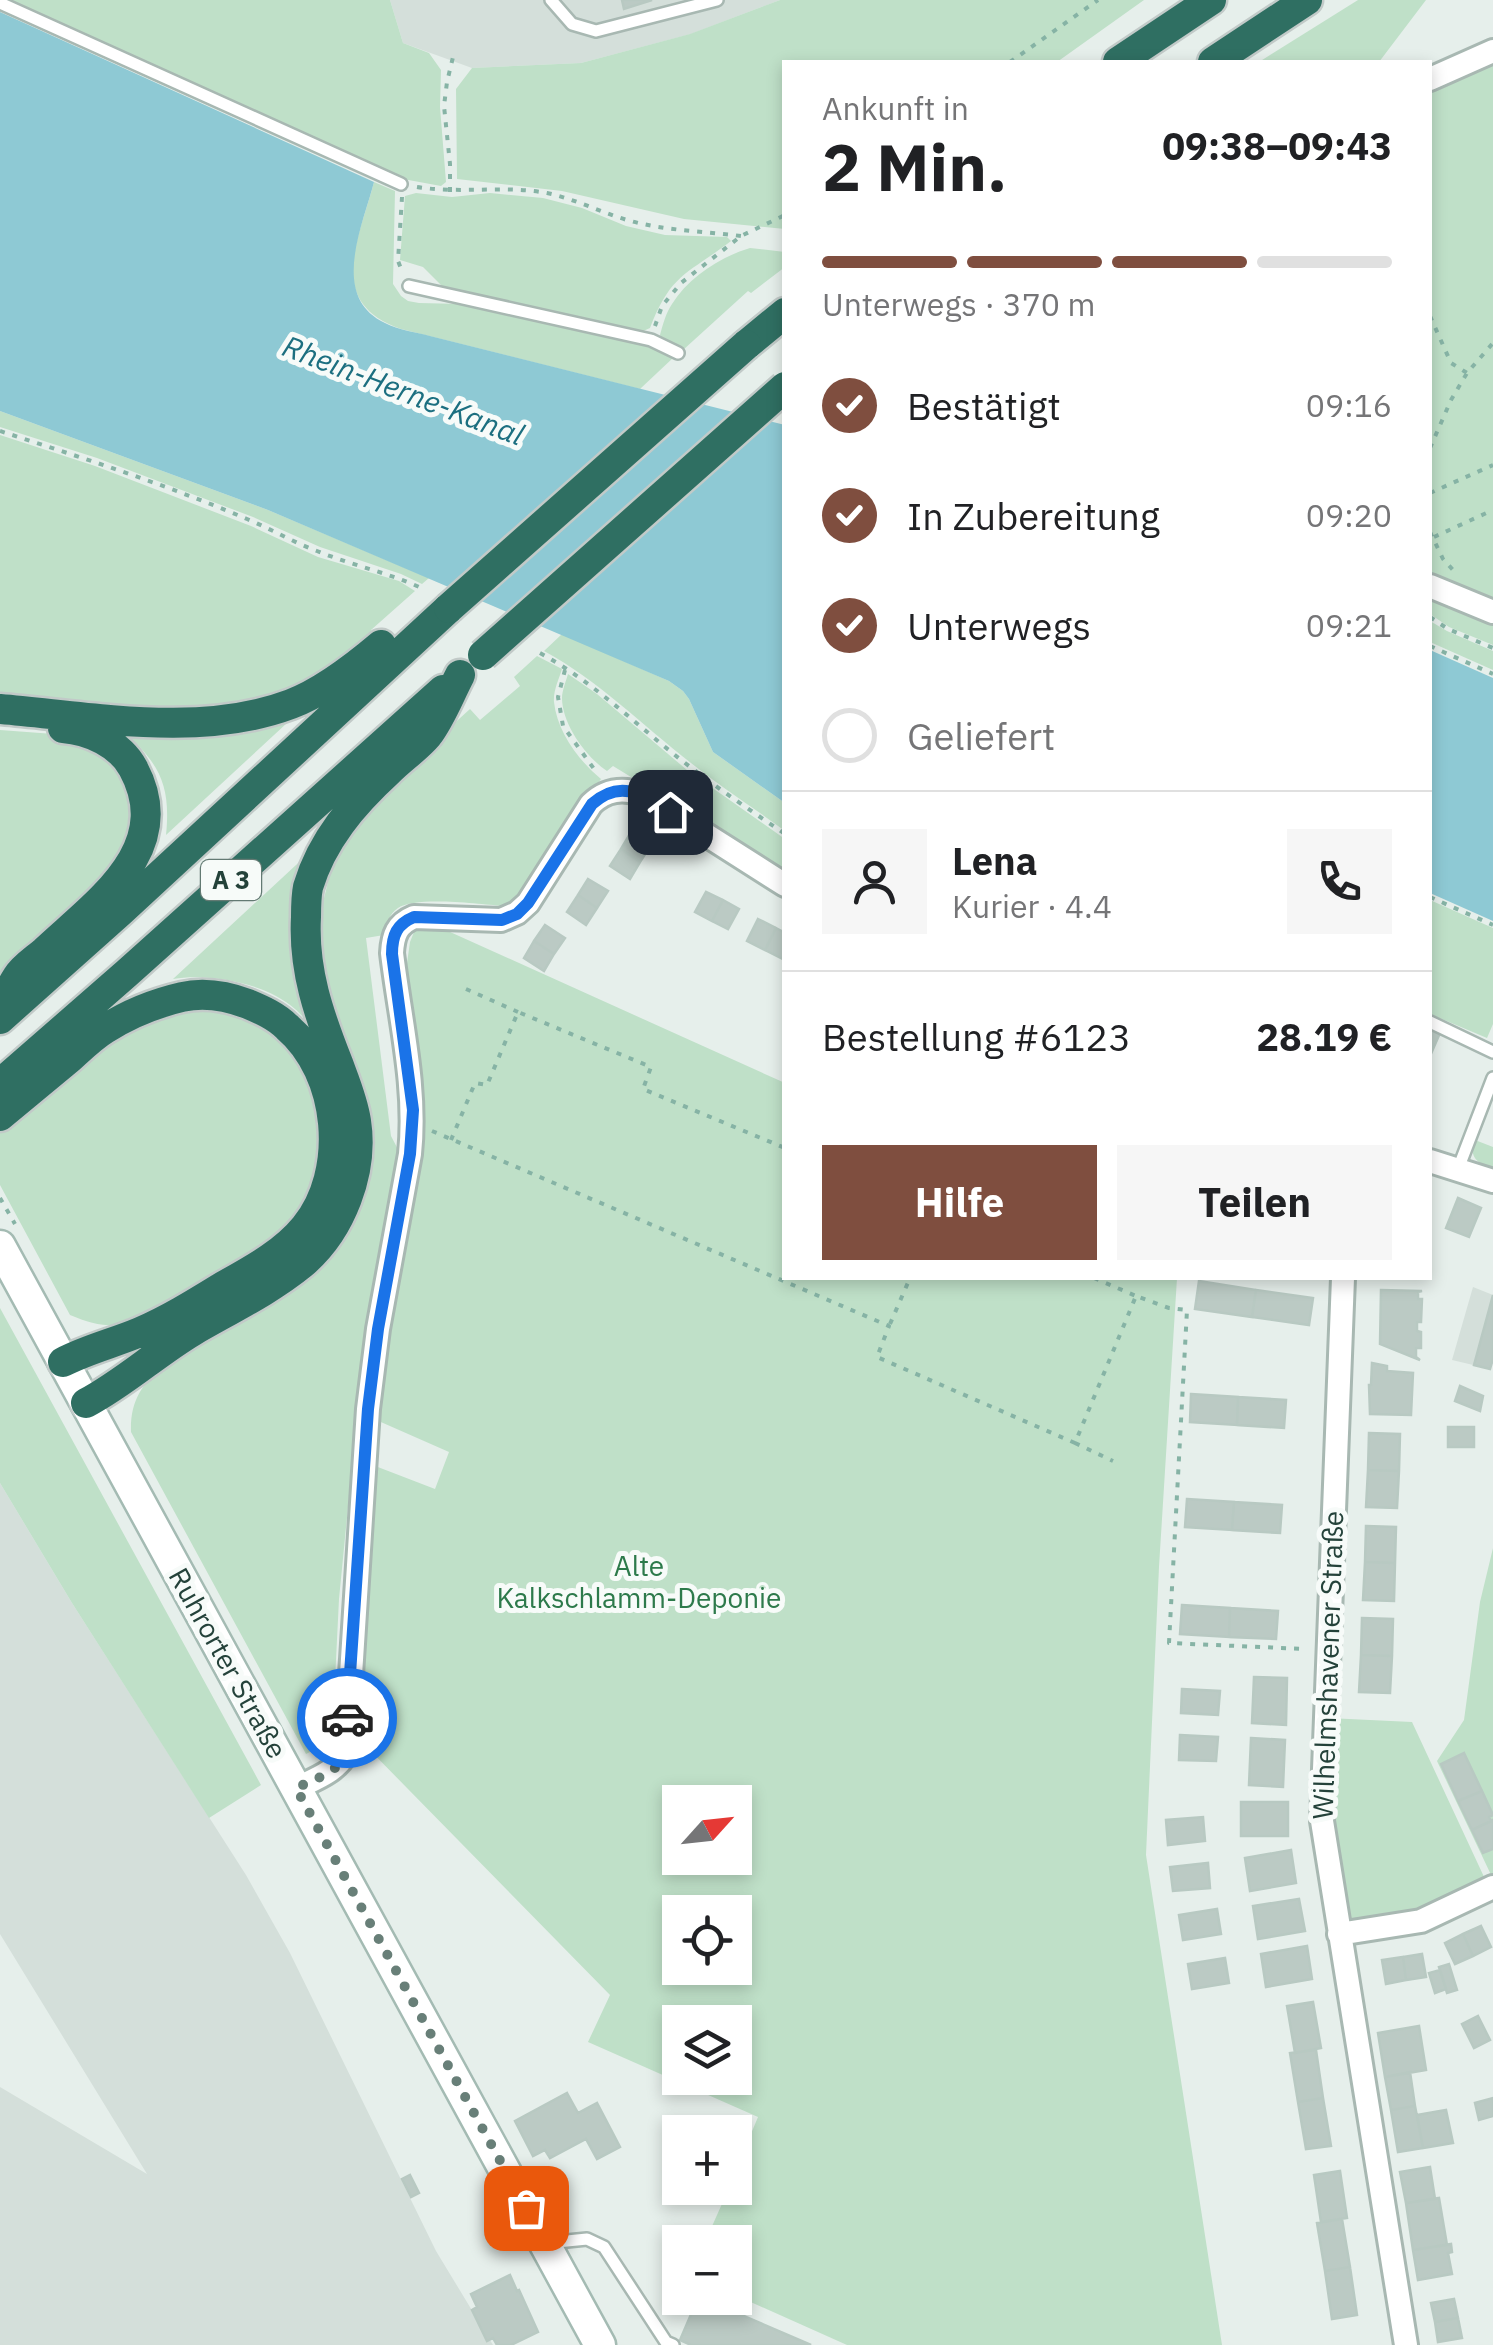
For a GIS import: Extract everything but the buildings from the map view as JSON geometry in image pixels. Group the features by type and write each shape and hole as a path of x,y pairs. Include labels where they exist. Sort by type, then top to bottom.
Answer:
{"highway":[{"path":"1121,60 1211,0"},
{"path":"1215,60 1307,0"},
{"name":"A 3","path":"0,1015 136,898 449,608 782,315"},
{"name":"A 3","path":"0,1084 782,390"},
{"path":"0,709 178,724 232,720 293,704 350,672 387,640 449,608"},
{"path":"86,1403 153,1356 304,1262 344,1209 354,1171 357,1124 308,976 307,890 323,848 342,820 366,792 428,735 471,665"},
{"path":"0,722 70,728 104,740 127,756 142,784 146,809 143,840 130,867 108,893 18,975 0,1015"},
{"path":"0,1116 105,1028 152,1006 184,996 211,994 267,1012 288,1027 303,1044 322,1079 333,1112 335,1147 328,1186 303,1230 271,1258 182,1311 63,1362"}],"main road":[{"name":"Ruhrorter Straße","path":"0,1246 600,2345"}],"street":[{"path":"1432,78 1493,52"},
{"path":"1432,587 1493,612"},
{"path":"296,1788 325,1774 346,1753 368,1409 413,1125 392,954 399,926 414,917 497,921 517,914 592,804 613,791 642,794 782,884"},
{"path":"1432,1162 1493,1182"},
{"name":"Wilhelmshavener Straße","path":"1343,1280 1322,1821 1406,2345"},
{"path":"1339,1934 1421,1921 1493,1887"}],"lane":[{"path":"551,0 572,24 596,31 717,0"},
{"path":"0,3 401,184"},
{"path":"410,286 651,340 678,353"},
{"path":"1432,1023 1493,1052"},
{"path":"1458,1169 1493,1078"},
{"path":"545,2243 587,2238 604,2246 666,2342 674,2345"}],"path":[{"path":"1013,60 1098,0"},
{"path":"450,192 444,106 454,57"},
{"path":"410,286 398,262 401,184 450,192 490,188 546,193 626,220 741,236"},
{"path":"651,340 669,295 689,276 741,236 782,216"},
{"path":"1432,320 1451,363 1468,373"},
{"path":"1432,443 1451,400 1493,343"},
{"path":"0,431 188,496 320,552 419,587"},
{"path":"1432,492 1493,465"},
{"path":"1458,575 1443,560 1432,535 1493,510"},
{"path":"1432,618 1493,648"},
{"path":"1432,647 1493,674"},
{"path":"540,654 600,691 689,766 782,832"},
{"path":"566,667 558,697 563,726 613,791"},
{"path":"1432,897 1493,925"},
{"path":"466,989 652,1067 643,1089 782,1147"},
{"path":"451,1141 476,1083 487,1086 518,1012"},
{"path":"413,1125 889,1326"},
{"path":"909,1280 876,1357 1113,1462"},
{"path":"1099,1280 1169,1308 1187,1310 1169,1642 1328,1650"},
{"path":"1076,1443 1136,1296"}],"shaded area":[{"path":"390,0 780,0 691,34 581,63 472,68 403,43"},
{"path":"1473,1287 1493,1295 1490,1369 1452,1360"},
{"path":"0,1483 246,1875 290,1953 436,2251 493,2345 0,2345 0,2087 147,2174 0,1934"}],"green space":[{"path":"7,0 390,0 403,43 429,53 441,70 446,182 441,186 403,179"},
{"path":"780,0 1144,0 1060,60 782,60 782,229 684,219 562,191 457,179 456,89 472,68 581,63 690,34"},
{"path":"1358,0 1426,0 1381,60 1262,60"},
{"path":"1493,59 1493,606 1432,581 1432,86"},
{"path":"374,182 395,191 393,284 408,301 461,304 638,343 674,357 640,389 401,329 377,317 362,303 353,267"},
{"path":"416,193 543,198 665,235 727,237 731,241 674,285 650,328 641,332 447,291 423,267 400,260 405,196"},
{"path":"750,248 782,252 782,269 751,293 748,291 683,350 662,339 668,311 679,294 696,277"},
{"path":"0,411 268,510 429,578 422,584 97,458 0,427"},
{"path":"0,435 95,466 251,526 318,557 399,581 415,591 371,630 376,637 291,694 184,714 0,700"},
{"path":"1432,594 1493,619 1493,645 1449,627 1432,615"},
{"path":"1432,622 1493,651 1493,670 1432,643"},
{"path":"562,634 669,681 683,691 713,752 782,801 782,829 702,772 602,690 544,651"},
{"path":"537,656 562,669 554,698 559,724 577,754 601,779 515,901 502,906 406,904 392,913 384,935 366,938 391,1136 402,1157 357,1415 339,1599 332,1741 306,1754 131,1432 133,1411 143,1387 163,1364 312,1271 331,1009 318,923 334,857 349,828 405,768 470,709 480,720 520,686 514,677"},
{"path":"568,674 687,770 782,837 782,869 613,766 607,771 599,765 584,749 566,718 563,689"},
{"path":"287,723 166,835 167,803 160,777 124,732 226,733"},
{"path":"0,730 67,735 120,763 138,809 123,862 0,981"},
{"path":"310,852 311,1027 283,1000 253,986 220,979 173,979"},
{"path":"1432,901 1493,928 1493,1024 1487,1038 1432,1015"},
{"name":"Alte Kalkschlamm-Deponie","path":"421,927 439,927 782,1082 782,1280 1177,1280 1146,1855 1222,2345 847,2345 752,2303 752,2225 713,2225 721,2205 752,2205 752,2131 758,2117 708,2095 752,2095 752,2005 662,2005 662,2075 588,2042 610,1995 357,1737 370,1464 435,1489 449,1452 374,1419 421,1137 404,984 414,932"},
{"path":"194,1009 231,1011 268,1027 294,1052 310,1079 321,1113 318,1180 294,1221 264,1250 124,1325 103,1325 77,1318 70,1315 0,1185 0,1127 107,1041 153,1020"},
{"path":"1475,1140 1493,1147 1493,1169 1475,1159"},
{"path":"0,1308 261,1785 209,1818 0,1483"},
{"path":"1493,1548 1493,1879 1437,1761 1464,1720 1480,1602"},
{"path":"1328,1718 1412,1722 1485,1879 1415,1914 1343,1926 1328,1847"}],"water":[{"name":"Rhein-Herne-Kanal","path":"0,12 374,182 358,239 354,278 358,296 368,311 385,323 782,424 782,801 713,752 689,699 669,681 268,510 0,411"},
{"path":"1432,651 1493,678 1493,921 1432,894"}],"way so far":[{"path":"347,1718 346,1753 342,1760 325,1774 296,1788 526,2208"}],"route":[{"path":"347,1718 368,1409 413,1125 393,939 399,926 414,917 497,921 517,914 592,804 607,793 626,790 642,794 670,812"}]}
